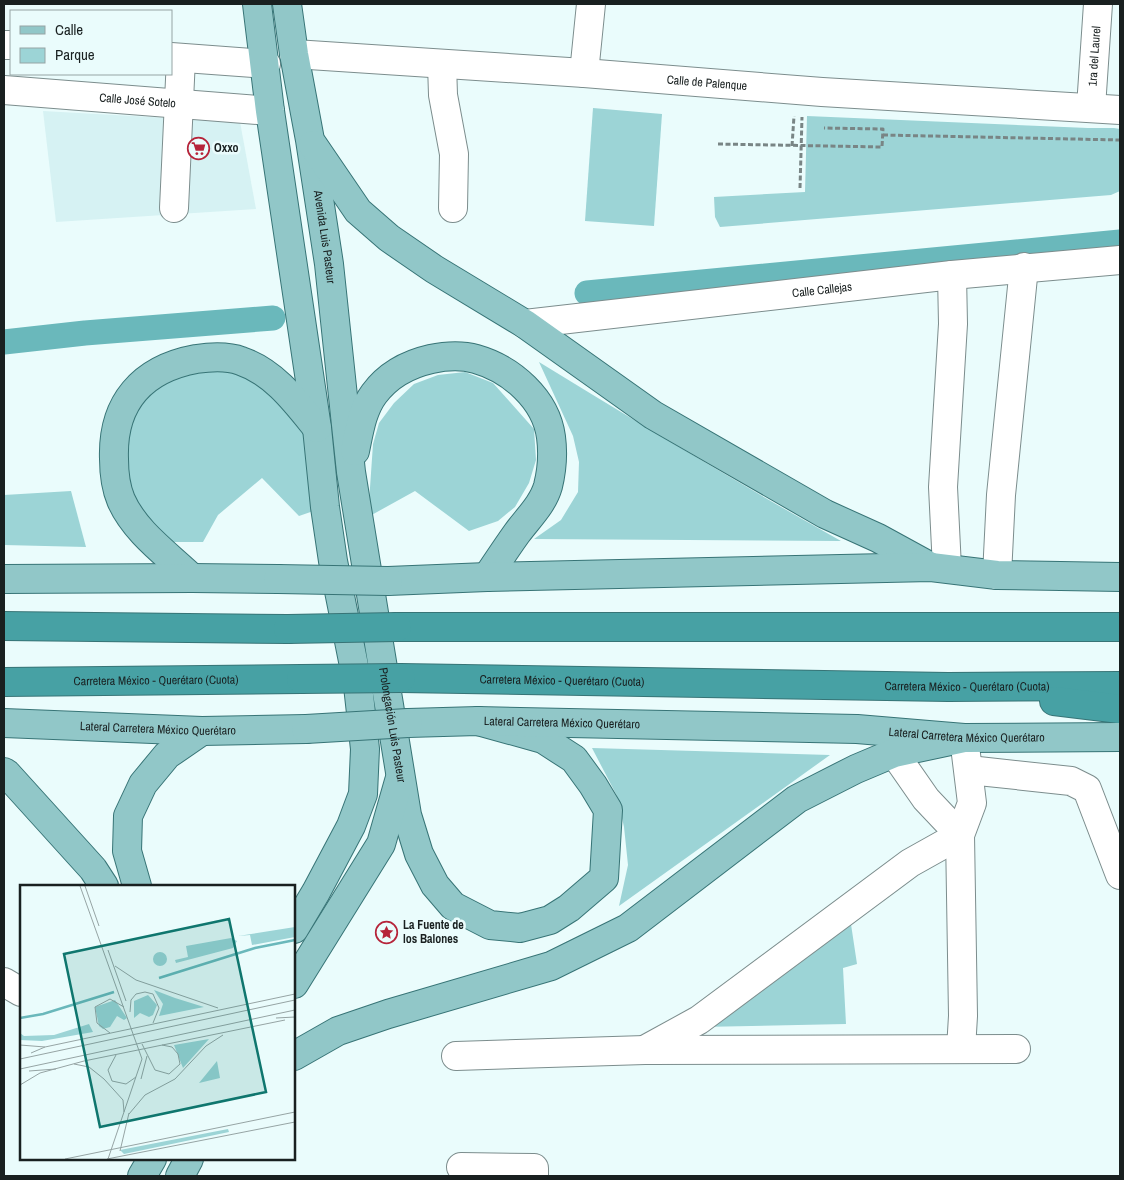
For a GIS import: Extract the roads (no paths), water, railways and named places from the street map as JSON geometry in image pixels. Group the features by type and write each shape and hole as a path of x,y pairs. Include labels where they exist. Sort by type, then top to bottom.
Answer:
{"highway":[{"path":"4,626 288,630 397,627 1120,627"},
{"name":"Carretera México - Querétaro (Cuota)","path":"4,682 401,678 948,687 1120,686"},
{"path":"948,687 1120,710"}],"main road":[{"path":"257,4 266,64 270,111 317,428 325,507 333,561 358,686 365,749 363,794 351,826 295,927"},
{"name":"Avenida Luis Pasteur","path":"287,4 329,264 351,472"},
{"path":"310,140 358,211 389,238 434,269 525,324 653,415 825,514 939,568"},
{"path":"351,472 362,418 374,394 392,376 417,362 446,356 475,359 503,370 511,376 526,388 543,411 551,436 552,460 548,487 535,512 487,577"},
{"path":"192,578 133,523 120,499 114,472 113,444 118,418 133,391 157,372 185,361 211,357 241,360 267,374 292,396 317,428"},
{"name":"Prolongación Luis Pasteur","path":"295,982 381,844 400,778 351,472"},
{"path":"4,579 192,578 388,581 487,577 939,568 997,575 1120,577"},
{"path":"400,778 407,815 419,854 434,885 453,906 490,925 520,928 550,920 569,908 604,878 608,810 574,759 543,739 478,721"},
{"name":"Lateral Carretera México Querétaro","path":"4,723 202,731 306,729 478,721 857,728 964,738 1120,737"},
{"path":"137,885 127,851 128,816 142,784 167,755 202,731"},
{"path":"295,1055 338,1031 388,1014 550,966 628,928 797,798 856,769 894,754 964,738"},
{"path":"4,772 8,774 93,869 103,885"},
{"path":"295,907 316,892"},
{"path":"142,1176 151,1160"},
{"path":"180,1176 188,1160"}],"street":[{"path":"584,73 591,4"},
{"name":"1ra del Laurel","path":"1091,107 1098,4"},
{"name":"Calle de Palenque","path":"294,54 584,73 799,99 1091,107 1120,110"},
{"path":"174,208 179,104 176,57 266,64"},
{"path":"442,64 443,95 454,154 453,208"},
{"name":"Calle José Sotelo","path":"4,90 270,111"},
{"name":"Calle Callejas","path":"525,324 1024,267 1120,260"},
{"path":"997,575 1001,495 1024,267"},
{"path":"939,568 954,324 952,275"},
{"path":"961,1049 963,1016 960,835 972,803 964,738"},
{"path":"894,754 926,799 960,835"},
{"path":"969,770 1071,781 1087,789 1120,875"},
{"path":"645,1050 699,1020 910,863 960,835"},
{"path":"4,982 20,991"},
{"path":"456,1056 645,1050 1016,1049"},
{"path":"461,1167 534,1168 534,1176"}],"waterway":[{"path":"587,293 1120,242"},
{"path":"4,342 85,333 273,318"}],"place":[{"name":"Oxxo","path":"198,148"},
{"name":"La Fuente de los Balones","path":"387,932"}]}
